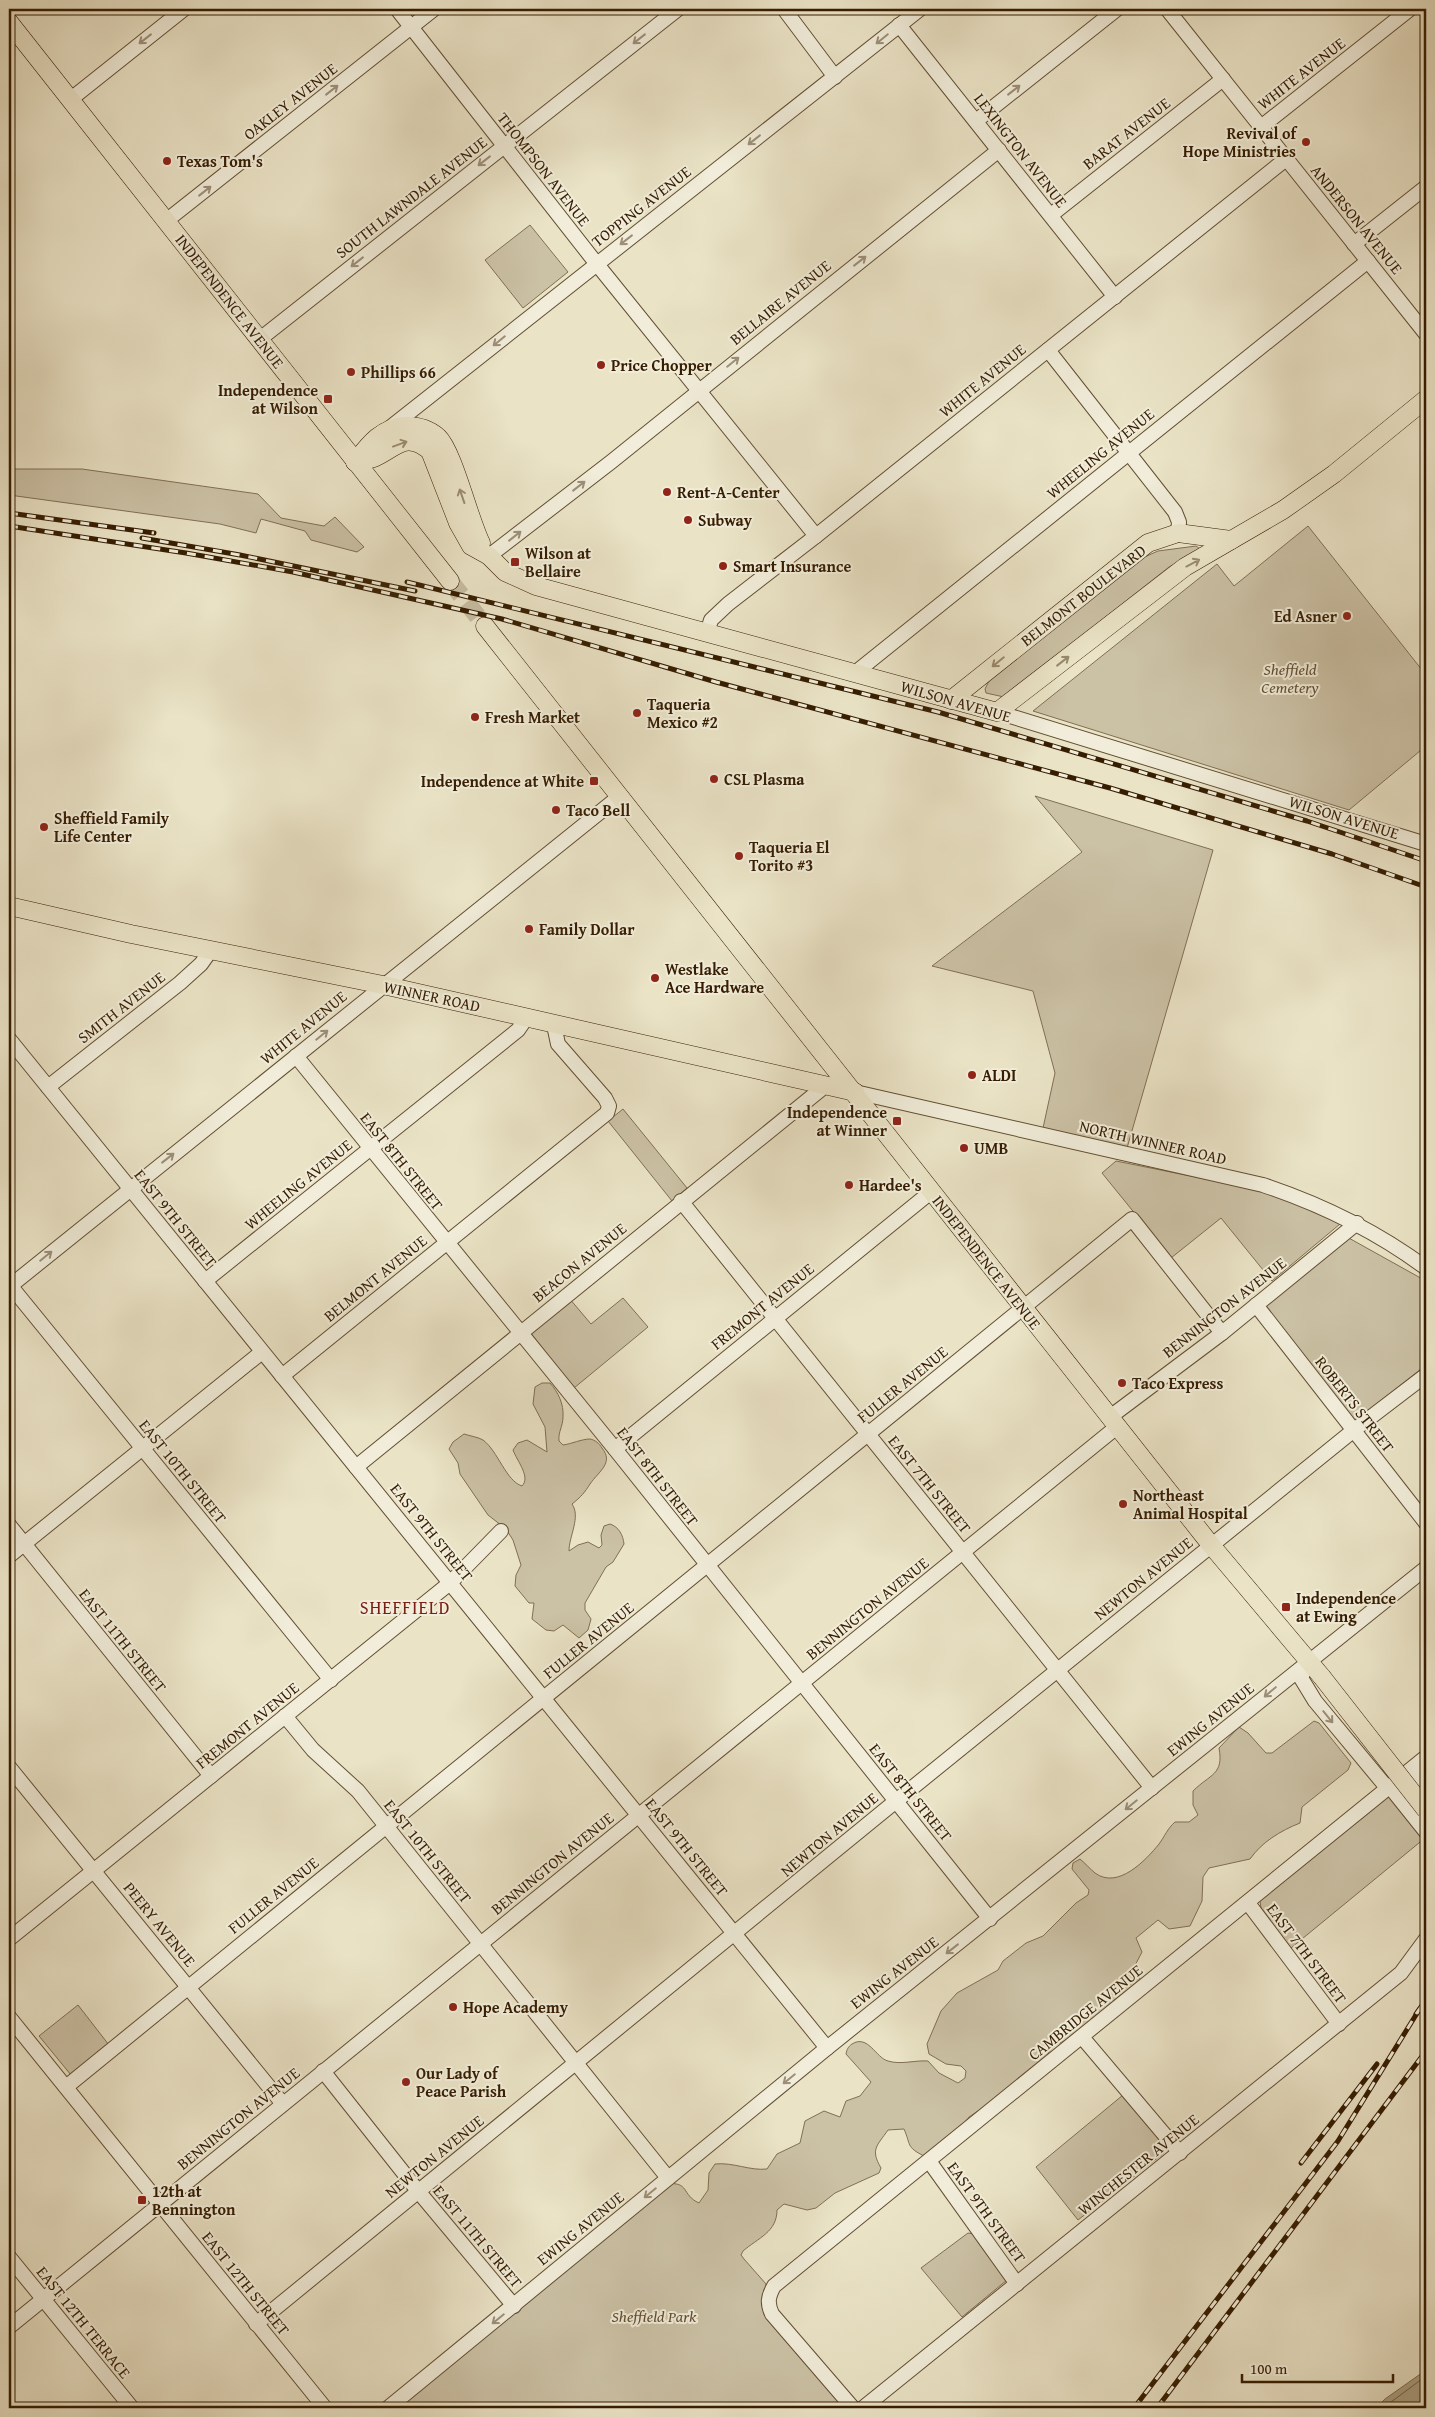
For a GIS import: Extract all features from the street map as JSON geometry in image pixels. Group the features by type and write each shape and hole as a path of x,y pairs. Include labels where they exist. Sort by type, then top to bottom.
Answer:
{"main road":[{"name":"INDEPENDENCE AVENUE","path":"9,22 450,581"},
{"path":"997,712 1185,567 1298,500 1426,399"},
{"name":"WILSON AVENUE","path":"355,462 372,440 386,432 412,426 426,429 439,438 449,456 473,527 489,556"},
{"name":"WILSON AVENUE","path":"355,462 373,458 399,443 410,440 421,443 430,451 458,523 471,546 489,556 505,572 536,586 997,712"},
{"name":"BELMONT BOULEVARD","path":"951,700 1129,556 1148,543 1178,533 1231,540"},
{"name":"INDEPENDENCE AVENUE","path":"485,626 1211,1545 1322,1677 1426,1810"},
{"name":"WINNER ROAD","path":"9,906 383,985 854,1092"}],"street":[{"path":"71,99 184,9"},
{"name":"THOMPSON AVENUE","path":"397,9 596,263 816,536"},
{"name":"OAKLEY AVENUE","path":"166,221 434,9"},
{"name":"SOUTH LAWNDALE AVENUE","path":"260,339 678,9"},
{"path":"784,9 835,76"},
{"name":"TOPPING AVENUE","path":"386,432 394,423 447,384 596,263 920,9"},
{"path":"976,121 1117,9"},
{"name":"ANDERSON AVENUE","path":"1167,9 1426,334"},
{"name":"WHITE AVENUE","path":"1260,127 1410,9"},
{"name":"LEXINGTON AVENUE","path":"899,25 1115,297"},
{"name":"BARAT AVENUE","path":"1051,215 1223,79"},
{"name":"BELLAIRE AVENUE","path":"489,556 999,150"},
{"name":"WHITE AVENUE","path":"706,633 711,620 728,604 816,536 1286,159"},
{"path":"1354,244 1426,187"},
{"name":"WHEELING AVENUE","path":"855,673 1368,261"},
{"path":"1048,350 1175,512 1179,522 1178,533"},
{"name":"WILSON AVENUE","path":"997,712 1426,844"},
{"name":"WHITE AVENUE","path":"9,1286 620,796"},
{"name":"SMITH AVENUE","path":"48,1087 180,983 201,964 211,950"},
{"name":"WHEELING AVENUE","path":"205,1281 518,1030 526,1017"},
{"name":"BELMONT AVENUE","path":"282,1376 607,1113 609,1106 605,1098 558,1044 554,1025"},
{"name":"EAST 9TH STREET","path":"9,1039 827,2048"},
{"name":"EAST 8TH STREET","path":"296,1056 445,1243 615,1449 706,1566 990,1919"},
{"name":"BEACON AVENUE","path":"356,1467 681,1201 825,1086"},
{"name":"NORTH WINNER ROAD","path":"854,1092 1263,1185 1310,1201 1357,1223 1426,1268"},
{"name":"FREMONT AVENUE","path":"615,1449 932,1191"},
{"name":"EAST 7TH STREET","path":"681,1201 1152,1788"},
{"name":"FULLER AVENUE","path":"66,2087 1132,1220 1222,1333"},
{"name":"BENNINGTON AVENUE","path":"9,2327 480,1943 802,1684 963,1552 1114,1422 1357,1223"},
{"name":"EAST 10TH STREET","path":"9,1286 331,1680"},
{"name":"ROBERTS STREET","path":"1256,1305 1426,1524"},
{"path":"9,1556 262,1352"},
{"name":"NEWTON AVENUE","path":"256,2324 1211,1545 1354,1430 1426,1375"},
{"name":"EAST 11TH STREET","path":"9,1525 211,1776"},
{"name":"FREMONT AVENUE","path":"9,1939 450,1583 501,1531"},
{"name":"EWING AVENUE","path":"388,2408 827,2048 990,1919 1308,1660 1426,1568"},
{"path":"1308,1660 1301,1678 1315,1701 1426,1832"},
{"name":"EAST 10TH STREET","path":"285,1716 313,1750 358,1791 668,2178"},
{"name":"CAMBRIDGE AVENUE","path":"853,2408 772,2314 768,2306 769,2296 774,2286 1426,1757"},
{"name":"PEERY AVENUE","path":"9,1767 283,2104"},
{"path":"1413,1768 1426,1785"},
{"name":"EAST 7TH STREET","path":"1248,1903 1339,2024"},
{"name":"WINCHESTER AVENUE","path":"863,2408 1401,1973 1426,1939"},
{"name":"EAST 12TH STREET","path":"9,2017 325,2408"},
{"path":"1082,2037 1180,2153"},
{"name":"EAST 11TH STREET","path":"323,2071 418,2191 514,2306"},
{"name":"EAST 9TH STREET","path":"929,2161 1017,2284"},
{"name":"EAST 12TH TERRACE","path":"9,2258 132,2408"}],"green space":[{"path":"530,225 568,272 523,308 485,260"},
{"path":"9,469 82,469 258,494 281,518 324,526 335,517 364,547 357,552 311,540 305,531 261,519 256,533 220,524 9,495"},
{"name":"Sheffield Cemetery","path":"1308,526 1426,675 1426,746 1349,810 1033,711 1217,564 1234,586"},
{"path":"1196,546 1200,549 1169,567 1004,697 986,693 985,689 989,681 1140,559 1158,551"},
{"path":"1035,796 1213,850 1127,1148 1043,1128 1055,1073 1033,991 932,966 1082,852"},
{"path":"623,1109 687,1188 672,1201 608,1121"},
{"path":"1116,1161 1255,1189 1296,1202 1339,1221 1340,1224 1272,1281 1221,1218 1171,1258 1102,1173"},
{"path":"1347,1237 1426,1281 1426,1365 1355,1421 1265,1308 1265,1302"},
{"path":"569,1298 591,1324 623,1298 648,1327 574,1388 530,1332"},
{"path":"542,1383 550,1383 558,1394 561,1403 563,1417 559,1441 563,1445 592,1439 601,1446 606,1458 604,1467 572,1504 575,1521 569,1551 578,1545 588,1542 599,1548 602,1545 601,1535 604,1526 610,1524 620,1532 624,1544 613,1562 606,1567 585,1603 585,1610 591,1619 588,1630 579,1638 563,1625 554,1631 546,1630 532,1619 534,1603 529,1603 515,1586 516,1575 521,1565 513,1540 506,1529 488,1515 460,1474 458,1463 449,1449 453,1442 464,1434 483,1440 493,1451 511,1478 522,1486 525,1478 524,1474 513,1450 518,1443 527,1440 547,1452 545,1427 533,1404 535,1387"},
{"name":"Sheffield Park","path":"1314,1721 1319,1723 1351,1763 1348,1770 1302,1807 1300,1823 1272,1838 1260,1847 1250,1859 1209,1868 1203,1877 1202,1901 1190,1926 1169,1929 1158,1920 1136,1938 1142,1952 1132,1971 1139,1974 1140,1979 1136,1983 1108,2005 1084,2029 1056,2045 1046,2057 1000,2096 969,2117 962,2126 924,2156 912,2148 904,2129 888,2130 875,2152 881,2168 879,2173 835,2193 816,2208 807,2210 784,2204 777,2210 774,2224 766,2234 743,2251 741,2255 766,2284 765,2302 843,2404 843,2408 398,2408 499,2326 666,2184 679,2185 693,2200 699,2203 708,2190 709,2173 715,2164 767,2169 777,2154 800,2143 805,2121 824,2111 840,2117 846,2101 860,2096 871,2082 846,2054 852,2044 863,2042 888,2061 928,2061 939,2073 958,2083 965,2078 966,2071 961,2066 946,2064 929,2054 927,2044 941,2011 957,1993 998,1970 1003,1961 1026,1943 1043,1936 1076,1903 1088,1895 1089,1890 1072,1869 1073,1863 1080,1859 1095,1873 1104,1877 1122,1876 1131,1871 1153,1851 1175,1822 1189,1822 1198,1815 1193,1805 1193,1791 1217,1769 1220,1757 1219,1748 1239,1727 1248,1733 1266,1753 1272,1753"},
{"path":"1390,1795 1425,1838 1291,1948 1261,1908 1260,1901"},
{"path":"78,2005 109,2045 71,2075 39,2036"},
{"path":"1123,2095 1165,2147 1164,2153 1078,2220 1036,2167"},
{"path":"968,2233 974,2234 1007,2280 962,2317 921,2268"}],"water":[{"path":"1426,2370 1426,2408 1376,2408 1385,2399"}],"tunnel":[{"path":"450,581 485,626"}],"railway":[{"path":"9,513 154,533"},
{"path":"9,526 186,553 293,572 502,619 716,682 1110,788 1332,854 1426,887"},
{"path":"142,538 240,555 415,591"},
{"path":"407,582 938,712 1307,821 1426,861"},
{"path":"1416,2014 1426,2000"},
{"path":"1134,2408 1338,2141 1419,2010"},
{"path":"1157,2408 1426,2051"},
{"path":"1301,2163 1377,2064"}],"place":[{"name":"Revival of Hope Ministries","path":"1306,142"},
{"name":"Texas Tom's","path":"167,161"},
{"name":"Price Chopper","path":"601,365"},
{"name":"Phillips 66","path":"351,372"},
{"name":"Independence at Wilson","path":"328,399"},
{"name":"Rent-A-Center","path":"667,492"},
{"name":"Subway","path":"688,520"},
{"name":"Wilson at Bellaire","path":"515,562"},
{"name":"Smart Insurance","path":"723,566"},
{"name":"Ed Asner","path":"1347,616"},
{"name":"Taqueria Mexico #2","path":"637,713"},
{"name":"Fresh Market","path":"475,717"},
{"name":"CSL Plasma","path":"714,779"},
{"name":"Independence at White","path":"594,781"},
{"name":"Taco Bell","path":"556,810"},
{"name":"Sheffield Family Life Center","path":"44,827"},
{"name":"Taqueria El Torito #3","path":"739,856"},
{"name":"Family Dollar","path":"529,929"},
{"name":"Westlake Ace Hardware","path":"655,978"},
{"name":"ALDI","path":"972,1075"},
{"name":"Independence at Winner","path":"897,1121"},
{"name":"UMB","path":"964,1148"},
{"name":"Hardee's","path":"849,1185"},
{"name":"Taco Express","path":"1122,1383"},
{"name":"Northeast Animal Hospital","path":"1123,1504"},
{"name":"Independence at Ewing","path":"1286,1607"},
{"name":"Hope Academy","path":"453,2007"},
{"name":"Our Lady of Peace Parish","path":"406,2082"},
{"name":"12th at Bennington","path":"142,2200"}],"district":[{"name":"SHEFFIELD","path":"405,1607"}]}
